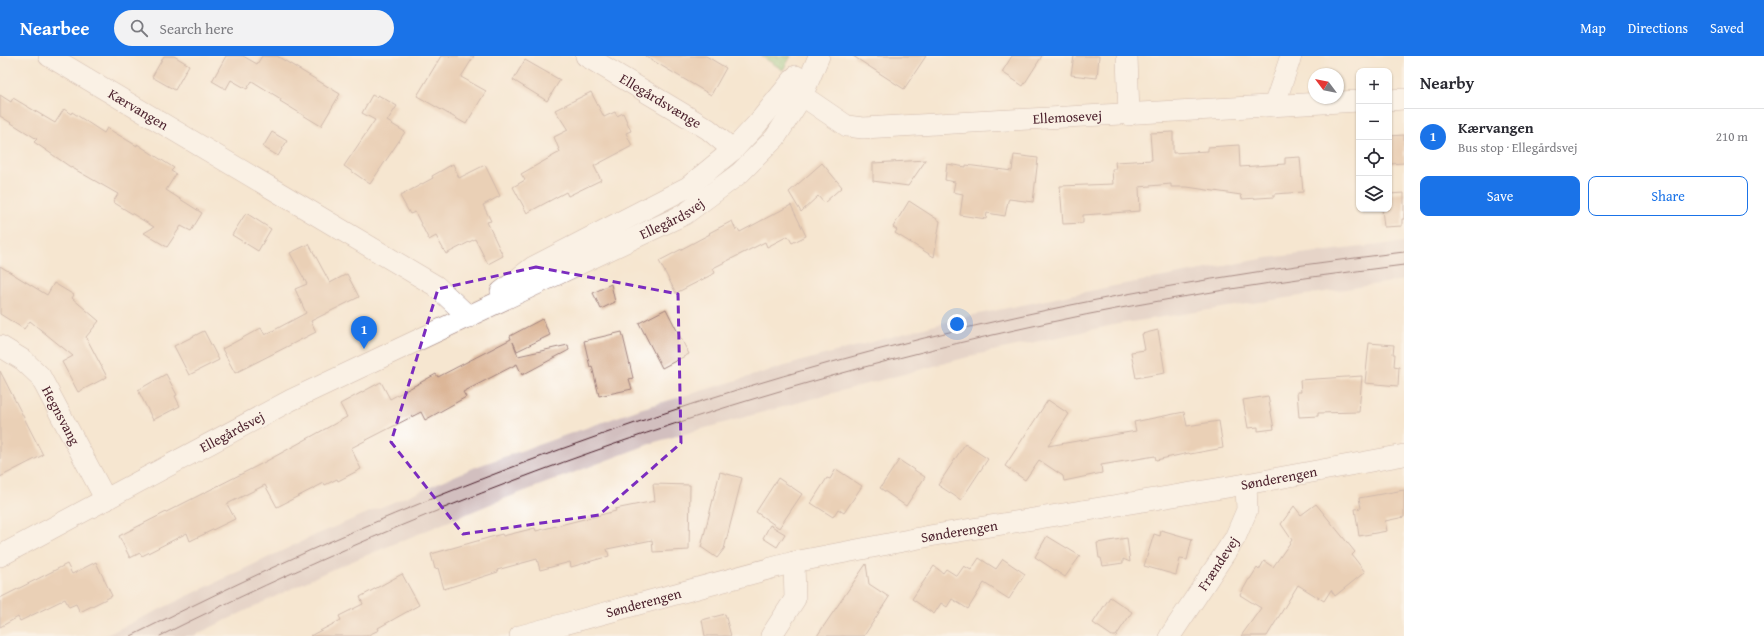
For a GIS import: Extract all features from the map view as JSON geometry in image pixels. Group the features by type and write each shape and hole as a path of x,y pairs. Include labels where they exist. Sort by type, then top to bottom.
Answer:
{"street":[{"name":"Kærvangen","path":"50,56 436,286 469,317"},
{"name":"Ellegårdsvænge","path":"586,56 708,129 733,150"},
{"name":"Ellegårdsvej","path":"0,556 291,400 685,214 740,173 775,138 795,91 813,56"},
{"name":"Ellegårdsvej","path":"469,317 533,267 688,187 733,150 758,123 795,91 819,56"},
{"path":"1127,56 1129,114"},
{"path":"1274,106 1291,56"},
{"name":"Ellemosevej","path":"795,91 847,126 863,128 1356,101"},
{"path":"1392,100 1404,99"},
{"name":"Hegnsvang","path":"0,346 23,360 40,376 106,500"},
{"name":"Sønderengen","path":"520,636 794,562 935,535 1246,484 1404,455"},
{"name":"Frændevej","path":"1170,636 1235,538 1247,510 1246,484"},
{"path":"771,636 795,599 794,562"}],"highlighted area":[{"path":"536,267 678,294 681,443 599,515 463,534 391,442 438,289"}],"shaded area":[{"path":"1404,242 1404,280 1118,324 979,354 818,397 655,442 493,503 326,572 193,636 104,636 311,537 478,466 643,408 809,359 969,316 1109,287 1267,258"}],"green space":[{"path":"761,56 791,56 783,70"}],"building":[{"path":"164,56 174,56 189,65 175,90 152,77"},
{"path":"226,56 243,56 257,64 262,56 277,56 340,94 321,126 280,101 281,99 252,81 247,89 231,80 226,89 212,81"},
{"path":"441,56 474,56 461,77 486,91 466,124 417,96"},
{"path":"645,56 706,56 726,68 711,95"},
{"path":"853,56 926,56 904,89"},
{"path":"1012,56 1042,56 1023,86 1002,72"},
{"path":"1074,56 1099,56 1097,78 1071,75"},
{"path":"525,60 560,80 547,101 513,80"},
{"path":"591,92 604,117 615,112 617,116 623,113 631,131 626,133 632,146 594,166 601,180 568,196 566,192 527,213 513,187 525,180 521,174 560,152 554,137 568,130 555,110"},
{"path":"0,95 11,102 13,98 55,123 64,109 71,114 72,112 104,133 107,128 137,146 137,144 174,168 171,171 176,174 166,190 202,213 191,231 181,226 167,247 144,233 154,227 113,202 118,194 69,166 34,142 37,139 0,116"},
{"path":"372,95 376,97 378,95 397,106 387,121 405,132 370,184 344,166 375,120 362,113"},
{"path":"272,132 287,141 278,156 263,147"},
{"path":"1173,132 1173,153 1208,151 1208,147 1239,145 1240,167 1285,164 1285,158 1300,157 1303,192 1274,194 1274,197 1242,199 1241,195 1187,187 1171,187 1171,184 1139,187 1140,211 1083,215 1083,223 1063,224 1060,186 1113,184 1112,169 1116,169 1115,162 1152,160 1150,133"},
{"path":"1404,135 1404,163 1392,164 1392,136"},
{"path":"1014,155 1038,158 1033,202 1009,199 1005,216 987,213 986,219 960,215 963,194 953,192 955,182 945,180 947,164 1012,171"},
{"path":"926,160 908,186 873,181 873,163"},
{"path":"822,163 842,187 824,203 818,196 801,212 789,192"},
{"path":"453,164 459,178 485,165 500,196 483,205 491,221 487,222 503,256 488,264 475,239 446,254 436,236 429,240 415,212 410,214 400,196 433,178 432,176"},
{"path":"1404,193 1404,219 1402,219 1402,226 1384,227 1382,212 1392,212 1392,194"},
{"path":"909,201 940,221 934,257 895,233 897,230 893,227"},
{"path":"791,205 806,236 792,243 788,236 767,247 765,242 713,268 715,273 676,293 659,261 732,221 736,230 738,229 740,232"},
{"path":"246,213 271,229 258,251 232,235"},
{"path":"309,244 330,283 347,274 359,297 311,321 316,332 235,373 222,349 261,328 265,335 306,313 295,289 307,284 290,253"},
{"path":"0,266 47,295 54,283 74,295 72,298 99,321 86,337 107,377 78,392 62,362 73,356 30,321 24,329 0,314"},
{"path":"611,284 615,302 601,309 593,293"},
{"path":"666,309 689,354 662,368 639,323"},
{"path":"542,319 550,335 517,351 513,342 518,356 568,345 569,350 522,375 517,364 463,392 466,397 425,420 421,412 351,448 361,469 338,481 337,479 325,485 324,483 277,507 265,485 227,504 235,519 190,541 187,533 142,556 140,553 130,558 119,536 263,463 347,417 340,404 381,382 390,399 436,374 438,377 511,339 510,336"},
{"path":"1158,330 1165,373 1136,378 1131,352 1145,350 1142,334"},
{"path":"204,331 219,360 189,375 174,346"},
{"path":"622,332 633,378 629,379 632,389 599,396 584,341"},
{"path":"1369,343 1394,345 1394,366 1399,367 1398,386 1365,383"},
{"path":"0,371 43,455 0,477"},
{"path":"166,374 177,395 175,396 180,406 153,420 138,390"},
{"path":"1362,376 1359,412 1318,413 1318,416 1299,417 1297,392 1301,392 1300,380"},
{"path":"1268,396 1274,429 1258,431 1258,427 1248,428 1243,400"},
{"path":"1048,400 1069,414 1048,446 1136,431 1134,422 1184,412 1187,426 1219,421 1223,448 1156,460 1155,456 1101,465 1102,473 1064,481 1063,476 1039,460 1025,480 1005,466"},
{"path":"965,444 988,459 961,500 938,485"},
{"path":"899,460 925,477 906,506 880,488"},
{"path":"836,469 862,486 844,513 838,509 833,517 811,503 827,478 830,479"},
{"path":"720,472 742,478 724,549 717,558 701,547"},
{"path":"778,478 802,494 779,528 756,512"},
{"path":"653,484 690,485 689,550 653,552 652,540 607,549 609,556 571,567 570,562 540,570 537,559 497,570 498,572 444,589 438,568 435,569 431,554 502,534 503,536 535,528 536,531 616,511 615,509 655,501"},
{"path":"1404,490 1404,517 1385,521 1387,531 1359,536 1355,509 1361,508 1359,498"},
{"path":"1316,504 1355,552 1352,555 1365,572 1335,596 1331,590 1324,601 1298,585 1267,636 1241,636 1261,608 1240,595 1249,579 1257,568 1259,570 1264,561 1273,567 1292,540 1281,524 1294,506 1301,515"},
{"path":"770,525 785,534 777,547 763,538"},
{"path":"1161,530 1192,539 1187,560 1180,559 1176,575 1144,566 1154,534 1160,536"},
{"path":"1047,536 1080,556 1065,577 1035,557"},
{"path":"1127,538 1130,562 1123,559 1123,563 1103,566 1101,558 1099,558 1097,543"},
{"path":"979,558 996,569 1003,559 1025,574 1009,599 984,583 968,609 952,599 947,607 941,603 934,614 912,599 934,566 943,573 946,569 957,576 964,566 971,570"},
{"path":"96,562 112,596 80,612 76,604 69,607 65,599 20,621 18,617 0,627 0,598 67,564 72,574"},
{"path":"866,564 869,584 889,597 864,636 817,636"},
{"path":"402,574 419,605 378,628 379,630 366,636 310,636 341,620 339,616 363,604 360,597"},
{"path":"1110,597 1132,612 1116,636 1112,636 1093,623"},
{"path":"725,614 731,636 705,636 702,620"}],"tram line":[{"path":"131,636 290,560 354,531 436,497 602,434 737,390 830,363 925,338 1115,296 1308,264 1404,252"},
{"path":"160,636 266,585 373,537 481,493 591,452 702,415 814,381 928,351 1042,324 1132,306 1222,290 1404,265"}],"place":[{"name":"Kærvangen","path":"364,349"}]}
